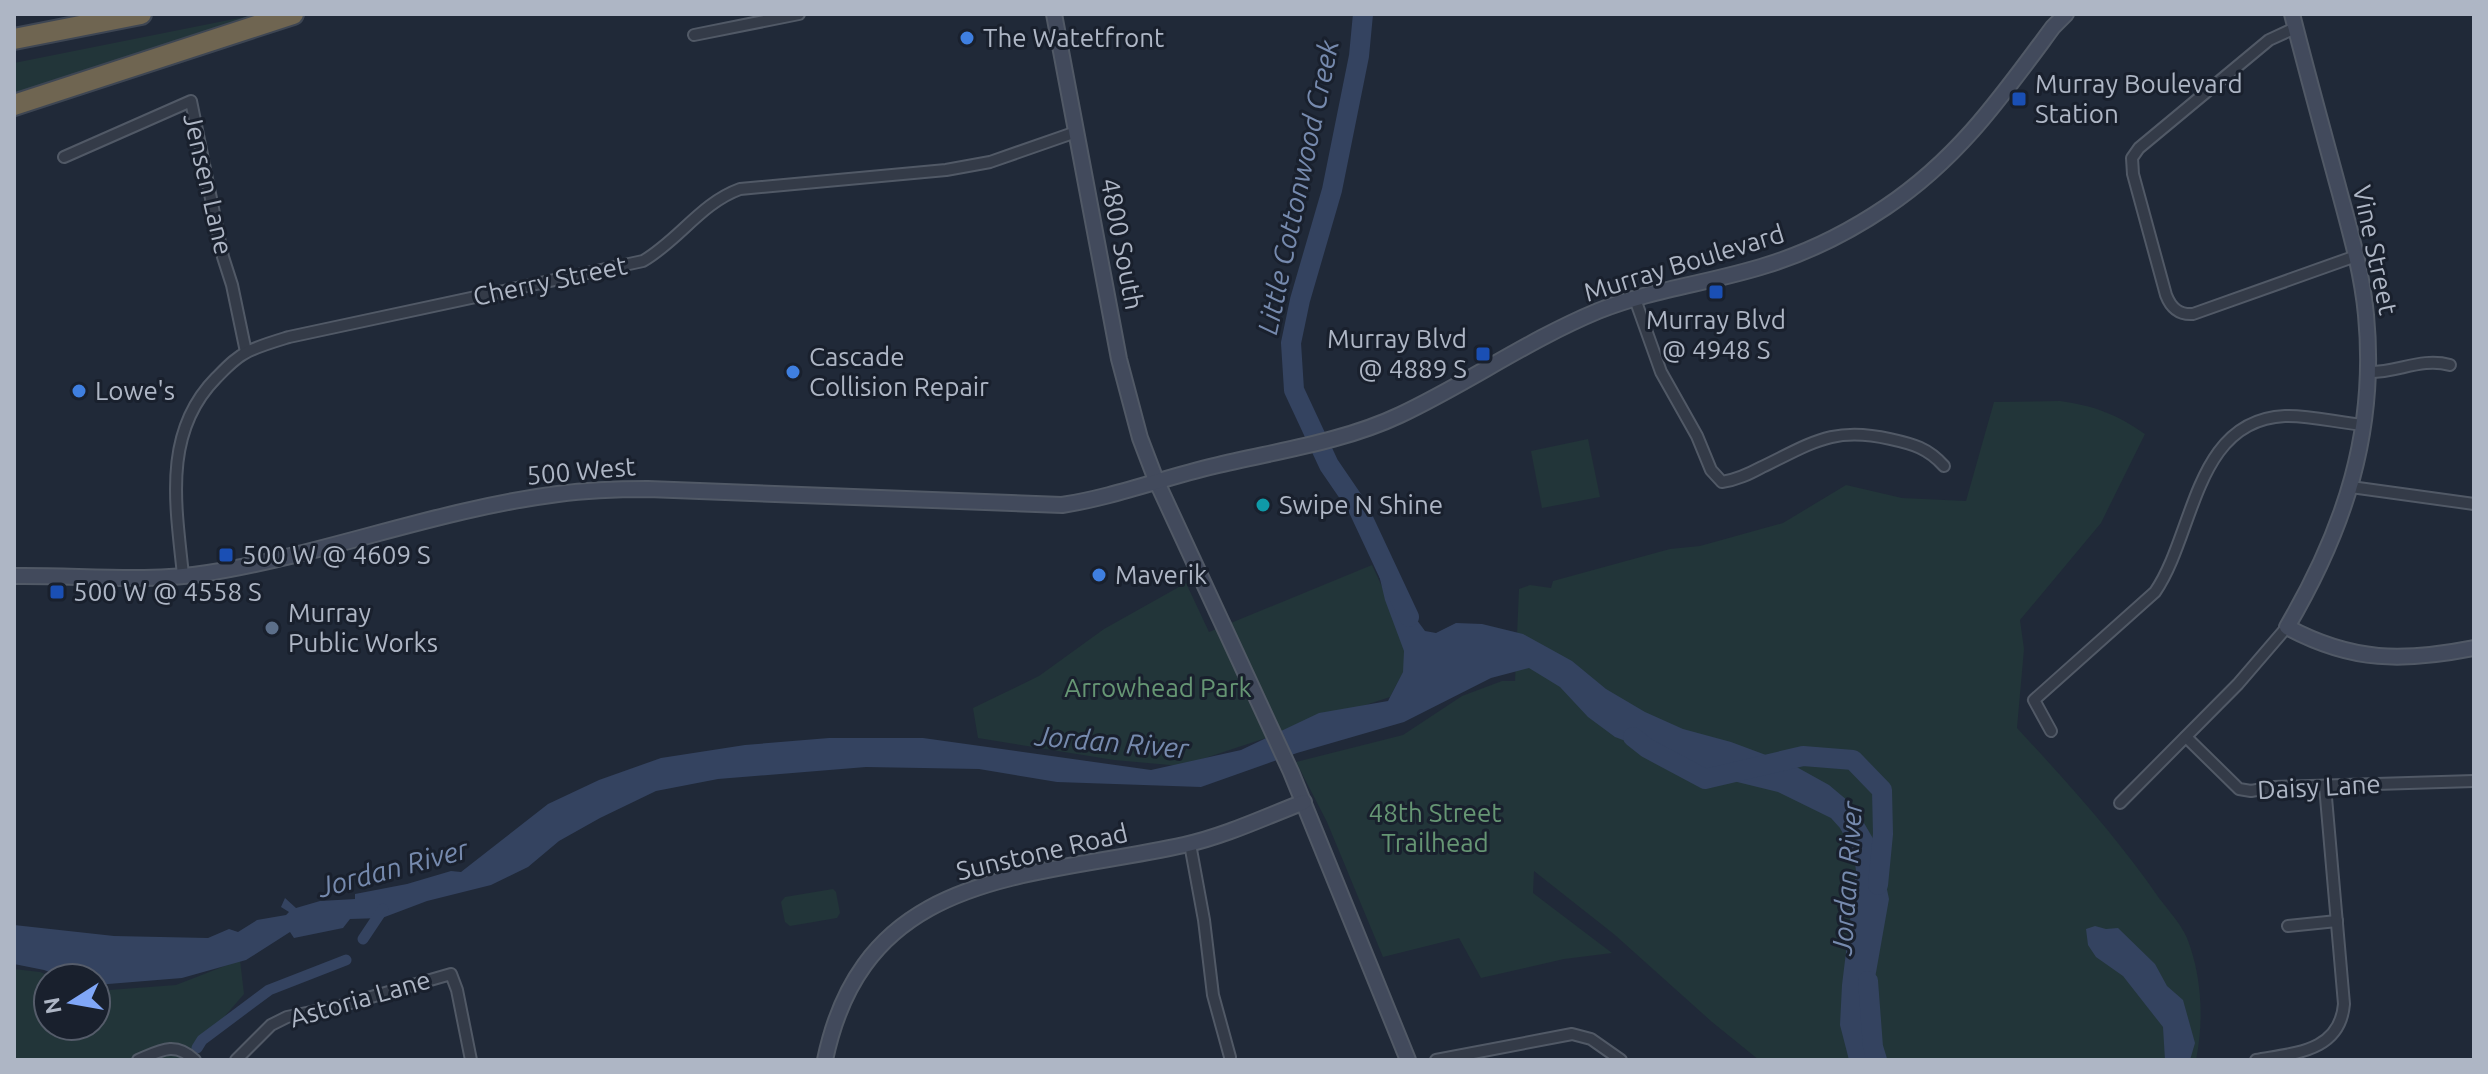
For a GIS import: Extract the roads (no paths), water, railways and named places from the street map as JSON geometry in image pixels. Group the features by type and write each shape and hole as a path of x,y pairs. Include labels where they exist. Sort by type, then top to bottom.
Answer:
{"highway":[{"path":"14,39 141,14"},
{"path":"14,105 293,14"}],"street":[{"path":"694,35 799,14"},
{"name":"4800 South","path":"1054,14 1123,374 1140,438 1156,480 1304,802 1408,1060"},
{"name":"Murray Boulevard","path":"1156,480 1373,427 1401,415 1521,347 1598,311 1767,265 1815,247 1882,210 1947,159 1986,118 2066,14"},
{"path":"2294,21 2139,148 2132,158 2133,174 2166,295 2178,312 2200,312 2356,256"},
{"name":"Vine Street","path":"2120,803 2251,671 2287,627 2325,557 2351,487 2364,425 2368,372 2366,314 2356,256 2294,21"},
{"name":"Jensen Lane","path":"64,157 191,101 246,352"},
{"name":"Cherry Street","path":"183,575 174,488 183,428 209,386 246,352 289,337 643,261 663,249 711,204 740,189 946,170 990,162 1076,132"},
{"path":"1635,299 1661,372 1697,436 1711,470 1722,482 1741,478 1811,443 1843,433 1867,434 1920,446 1944,466"},
{"path":"2368,372 2391,372 2431,361 2450,365"},
{"path":"2051,731 2034,700 2155,592 2166,574 2212,461 2231,437 2258,421 2284,416 2364,425"},
{"name":"500 West","path":"14,576 183,575 246,565 502,504 581,491 648,489 1062,505 1109,495 1156,480"},
{"path":"2351,487 2474,504"},
{"path":"2287,627 2330,647 2371,656 2422,657 2474,648"},
{"name":"Daisy Lane","path":"2186,737 2239,789 2251,791 2474,781"},
{"path":"2256,1060 2313,1049 2325,1043 2338,1028 2344,1004 2325,786"},
{"name":"Sunstone Road","path":"825,1060 836,1017 862,968 892,934 930,906 972,887 1004,879 1190,844 1304,802"},
{"path":"1190,844 1213,995 1230,1057"},
{"path":"2288,926 2337,921"},
{"name":"Astoria Lane","path":"236,1060 271,1025 287,1017 340,1006 451,974 471,1060"},
{"path":"1436,1060 1572,1034 1591,1039 1621,1060"},
{"path":"138,1060 174,1048 185,1050 195,1060"}],"water":[{"path":"1377,566 1425,631 1436,633 1456,623 1482,624 1523,634 1572,661 1606,689 1645,712 1683,729 1731,742 1793,765 1829,785 1854,806 1878,847 1889,899 1869,1012 1877,1060 1849,1060 1840,1025 1856,871 1854,854 1840,828 1831,818 1778,792 1729,780 1615,737 1588,717 1560,687 1529,668 1491,678 1404,722 1297,753 1201,787 1057,782 979,769 866,767 718,779 656,791 559,841 528,867 491,885 427,901 382,918 350,919 343,928 294,938 290,932 246,960 182,978 112,984 112,962 32,962 32,968 14,964 14,925 114,936 208,938 229,929 238,932 257,920 286,915 289,912 281,907 285,898 296,908 320,901 355,899 355,894 451,871 461,872 548,804 599,780 661,758 745,745 829,738 923,738 1151,770 1241,750 1319,713 1388,701 1403,672 1404,651 1385,600"},
{"path":"2095,926 2118,928 2155,964 2167,986 2183,1000 2195,1043 2190,1060 2165,1060 2163,1027 2123,976 2096,957 2088,945 2086,929"}],"waterway":[{"name":"Little Cottonwood Creek","path":"1363,14 1359,56 1332,190 1300,300 1291,343 1294,390 1329,465 1357,506 1409,617"},
{"name":"Jordan River","path":"1633,737 1647,748 1705,779 1803,756 1853,760 1882,790 1883,834 1878,885"},
{"path":"363,939 383,909"},
{"path":"197,1048 202,1040 269,990 346,960"},
{"name":"Jordan River","path":"1868,981 1873,1047 1877,1060"}],"place":[{"name":"The Watetfront","path":"967,38"},
{"name":"Murray Boulevard Station","path":"2019,99"},
{"name":"Murray Blvd @ 4948 S","path":"1716,292"},
{"name":"Murray Blvd @ 4889 S","path":"1483,354"},
{"name":"Cascade Collision Repair","path":"793,372"},
{"name":"Lowe's","path":"79,391"},
{"name":"Swipe N Shine","path":"1263,505"},
{"name":"500 W @ 4609 S","path":"226,555"},
{"name":"Maverik","path":"1099,575"},
{"name":"500 W @ 4558 S","path":"57,592"},
{"name":"Murray Public Works","path":"272,628"}],"park label":[{"name":"Arrowhead Park","path":"1158,688"},
{"name":"48th Street Trailhead","path":"1435,828"}]}
